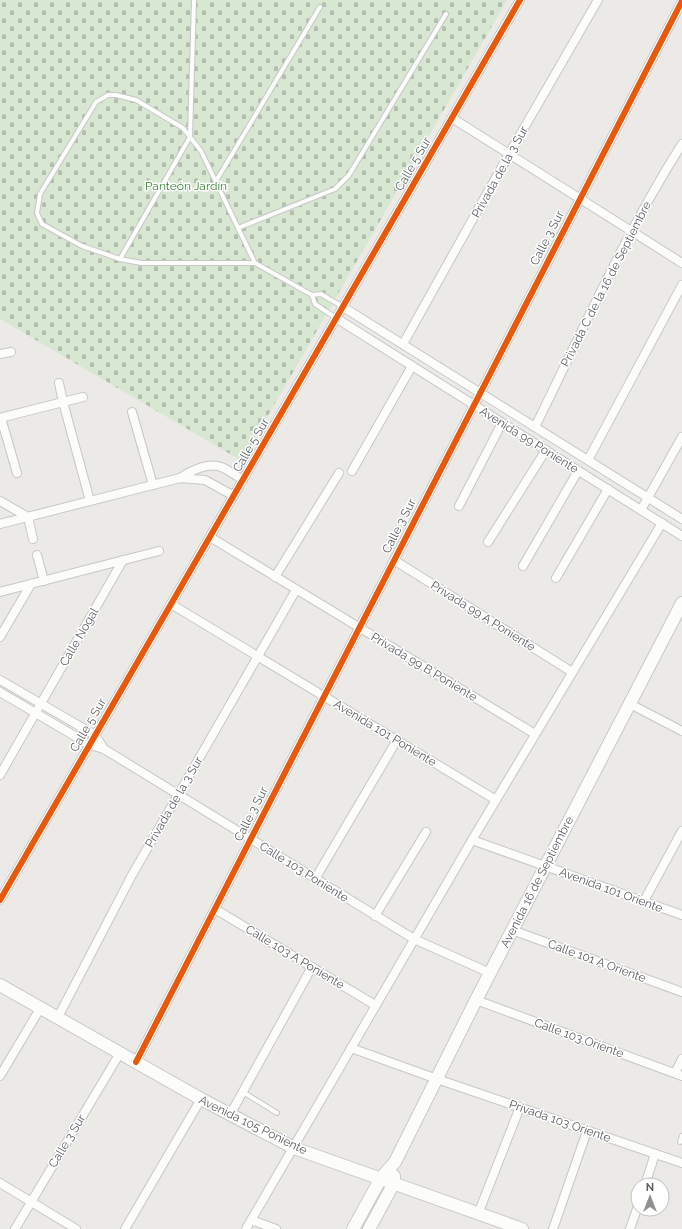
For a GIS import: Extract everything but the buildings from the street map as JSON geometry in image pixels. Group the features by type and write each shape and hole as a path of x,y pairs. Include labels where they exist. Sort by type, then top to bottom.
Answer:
{"main road":[{"name":"Avenida 16 de Septiembre","path":"353,1229 381,1178 395,1162 544,866 682,603"},
{"name":"Avenida 105 Poniente","path":"0,984 201,1099 294,1148 522,1229"},
{"name":"Avenida 16 de Septiembre","path":"394,1183 395,1162"},
{"path":"369,1229 394,1183"}],"street":[{"name":"Calle 5 Sur","path":"0,900 520,0"},
{"name":"Privada de la 3 Sur","path":"403,344 509,154 598,0"},
{"name":"Calle 3 Sur","path":"136,1062 682,1"},
{"path":"452,118 682,263"},
{"name":"Privada C de la 16 de Septiembre","path":"535,427 632,231 660,179 682,144"},
{"path":"588,460 682,285"},
{"name":"Avenida 99 Poniente","path":"343,307 682,519"},
{"name":"Avenida 99 Poniente","path":"336,318 682,536"},
{"path":"0,354 11,352"},
{"path":"352,471 412,366"},
{"path":"60,383 63,402 90,501"},
{"path":"17,473 1,418 83,396"},
{"path":"132,412 153,485"},
{"path":"459,506 502,423"},
{"path":"641,510 682,437"},
{"path":"488,542 546,450"},
{"path":"180,478 189,471 212,466 220,466 243,480"},
{"path":"523,566 578,471"},
{"path":"275,577 339,473"},
{"path":"0,524 180,478 205,480 234,496"},
{"path":"556,578 608,489"},
{"path":"0,501 28,517 33,539"},
{"path":"246,1229 472,840 662,523"},
{"name":"Privada 99 B Poniente","path":"210,537 535,734"},
{"path":"0,592 158,551"},
{"path":"37,555 44,581"},
{"name":"Calle Nogal","path":"0,775 123,560"},
{"name":"Privada 99 A Poniente","path":"394,560 572,672"},
{"path":"0,637 30,584"},
{"name":"Privada de la 3 Sur","path":"58,1017 132,875 296,590"},
{"name":"Avenida 101 Poniente","path":"171,604 496,800"},
{"path":"0,680 96,735"},
{"name":"Calle 103 Poniente","path":"0,692 90,745 104,749 414,939 490,973"},
{"path":"630,704 682,731"},
{"name":"Calle 103 Poniente","path":"96,735 104,749"},
{"path":"315,879 397,740"},
{"path":"644,901 682,831"},
{"path":"375,916 426,832"},
{"name":"Avenida 101 Oriente","path":"472,840 682,915"},
{"name":"Calle 103 A Poniente","path":"215,909 375,1005"},
{"name":"Calle 101 A Oriente","path":"512,930 682,992"},
{"path":"230,1115 312,967"},
{"name":"Calle 103 Oriente","path":"476,1000 679,1074"},
{"path":"0,1076 41,1008"},
{"path":"351,1048 437,1079"},
{"name":"Calle 3 Sur","path":"15,1229 120,1053"},
{"path":"679,1074 682,1059"},
{"name":"Privada 103 Oriente","path":"437,1079 682,1163"},
{"path":"125,1229 201,1099"},
{"path":"478,1214 520,1107"},
{"path":"554,1229 587,1131"},
{"path":"648,1177 655,1154"},
{"path":"0,1183 76,1229"},
{"path":"630,1229 634,1217"},
{"path":"251,1220 276,1229"}],"lane":[{"path":"120,259 190,137 194,0"},
{"path":"216,181 320,7"},
{"path":"238,228 335,189 349,175 446,14"},
{"path":"255,263 201,151 183,128 136,100 116,95 108,95 96,102 40,194 37,213 42,224 82,246 120,259 141,263 255,263 312,295 322,294 343,307"},
{"path":"312,295 315,304 336,318"},
{"path":"243,1092 277,1113"},
{"path":"680,1142 682,1136"}],"green space":[{"name":"Panteón Jardín","path":"0,0 507,0 242,461 0,319"}],"cycle path":[{"path":"0,900 520,0"},
{"path":"136,1062 682,1"}]}
